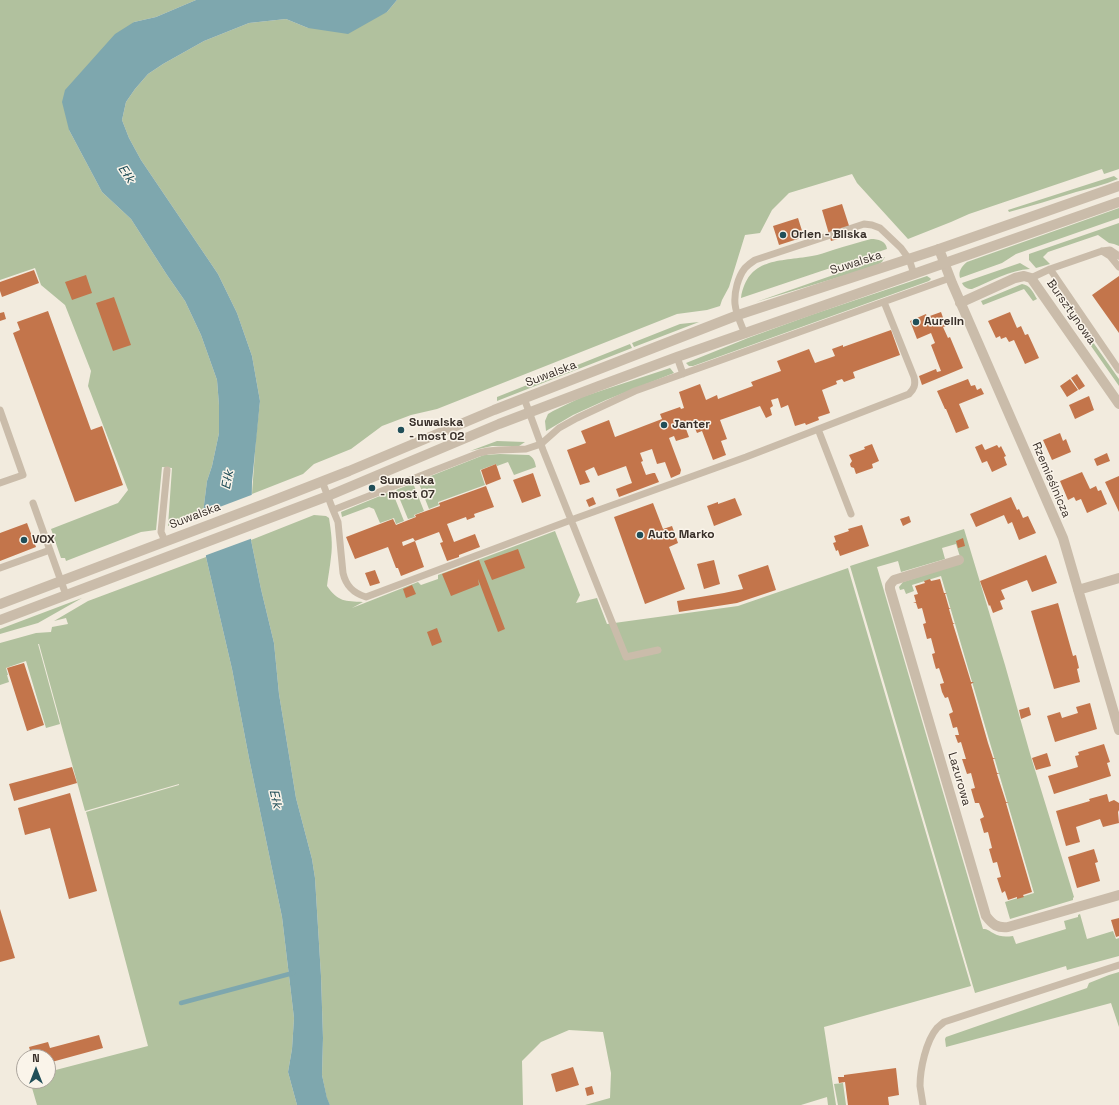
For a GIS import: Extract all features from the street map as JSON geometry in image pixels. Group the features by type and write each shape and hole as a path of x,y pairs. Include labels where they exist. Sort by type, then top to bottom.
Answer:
{"street":[{"name":"Suwalska","path":"0,604 267,503 524,398 738,315 939,249 1119,186"},
{"path":"0,620 328,496 529,413 677,357 1119,202"},
{"name":"Rzemieślnicza","path":"939,249 960,302 1062,538 1119,730"},
{"name":"Bursztynowa","path":"960,302 1015,278 1024,276 1031,278 1119,404"},
{"name":"Lazurowa","path":"959,560 894,580 890,585 890,589 986,916 995,925 1001,928 1008,927 1119,895"},
{"path":"1078,590 1119,578"}],"lane":[{"path":"745,334 734,298 738,282 746,267 755,260 864,224 880,228 901,248 909,259 914,274"},
{"path":"1031,278 1102,251 1110,250 1119,256"},
{"path":"1102,251 1110,256 1119,267"},
{"path":"1050,270 1116,362 1119,370"},
{"path":"333,510 479,453 499,450 526,449 541,444 559,428 635,391 950,278"},
{"path":"322,481 338,522 345,580 356,594 366,597 571,520 746,457 909,394 915,386 914,377 884,302"},
{"path":"677,357 683,374"},
{"path":"524,398 626,656 658,650"},
{"path":"0,410 23,475 0,483"},
{"path":"818,429 851,514"},
{"path":"165,542 161,532 167,470"},
{"path":"33,503 66,595"},
{"path":"0,568 50,550"},
{"path":"923,1105 920,1086 921,1069 932,1035 937,1027 944,1022 1119,965"}],"green space":[{"path":"0,0 196,0 156,17 134,22 69,130 102,192 131,219 185,301 201,335 217,380 219,433 212,466 207,481 203,513 168,526 172,468 162,467 156,530 141,532 66,561 65,558 61,558 51,529 118,503 128,490 88,386 91,371 65,305 41,285 35,268 0,280"},
{"path":"397,0 1119,0 1119,169 1104,174 1102,169 969,214 908,239 857,183 852,174 789,193 772,210 760,233 745,235 729,287 720,306 707,310 677,314 437,409 411,415 382,426 351,449 314,464 303,474 252,494 260,401 252,356 237,313 218,274 141,160 129,138 122,120 126,102 148,74 163,64 204,41 249,23 286,19 308,28 387,12"},
{"path":"1114,176 1118,179 1018,210 1009,212 1008,210"},
{"path":"1119,208 1119,218 1016,254 1002,263 960,278 961,269 967,262"},
{"path":"1119,223 1119,246 1109,243 1098,235 1048,252 1043,257 1050,264 1036,268 1029,260 1029,254"},
{"path":"871,239 881,241 885,244 887,249 741,298 750,275 758,268 777,261 817,255"},
{"path":"885,257 882,262 876,266 756,302"},
{"path":"1020,263 1030,269 1015,271 972,289 966,288 962,283"},
{"path":"927,276 931,279 929,281 693,366 689,366 686,363 811,315"},
{"path":"1022,284 1029,287 1033,291 1037,299 1033,301 1024,289 983,305 981,301"},
{"path":"1059,294 1119,379 1119,386 1056,296"},
{"path":"699,322 634,347 632,343 680,324"},
{"path":"630,344 632,348 497,401 497,397"},
{"path":"670,368 674,373 606,400 573,415 546,431 545,421 548,414 553,411 582,397"},
{"path":"497,441 525,442 519,446 492,446 470,451"},
{"path":"484,455 529,455 534,460 536,467 514,475 508,462 497,466 496,464 480,470 485,485 438,502 439,505 429,509 418,481"},
{"path":"413,483 424,511 414,515 415,517 408,519 396,490"},
{"path":"392,491 404,521 396,524 394,518 380,523 374,509 369,507 342,517 341,512"},
{"path":"314,515 326,516 329,518 332,547 327,586 338,598 342,600 363,602 352,608 418,582 421,585 438,579 438,575 555,531 580,595 576,603 597,598 607,624 738,606 848,568 971,986 824,1027 836,1105 828,1105 827,1097 801,1105 585,1105 610,1098 611,1073 603,1032 569,1030 541,1042 522,1061 523,1105 330,1105 327,1099 322,1075 323,1038 321,976 315,878 312,859 296,798 279,694 274,643 251,540"},
{"path":"964,529 1074,897 1073,900 1010,919 1005,902 1034,893 941,576 912,585 914,591 906,594 904,589 900,590 899,587 903,582 962,563 956,544 942,548 945,559 901,572 898,561 877,567 983,929 1000,936 1013,936 1016,944 1066,929 1064,921 1078,917 1080,914 1087,939 1113,931 1116,939 1119,938 1119,956 1067,970 1066,966 975,993 850,566"},
{"path":"206,557 232,669 282,917 294,1018 292,1049 288,1072 297,1105 37,1105 32,1089 56,1089 56,1070 148,1046 86,812 179,785 85,811 39,644 60,724 46,728 26,661 6,668 9,682 0,685 0,643 36,633 51,632 52,627 68,624 66,618 54,621 88,601"},
{"path":"82,598 38,623 0,634 0,629"},
{"path":"1119,972 1119,1027 1111,1003 946,1047 946,1037 1087,988 1089,983"},
{"path":"843,1083 846,1105 838,1105 834,1084"}],"water":[{"name":"Ełk","path":"196,0 397,0 387,12 348,34 308,28 286,19 249,23 204,41 148,74 126,102 122,120 129,138 141,160 218,274 237,313 252,356 260,401 252,482 251,540 274,643 279,694 296,798 312,859 315,878 321,976 323,1038 322,1075 330,1105 297,1105 288,1072 292,1049 294,1018 282,917 232,669 206,557 203,513 207,481 212,466 219,433 217,380 201,335 185,301 131,219 102,192 69,130 62,102 65,90 115,34 134,22 156,17"}],"pier":[{"path":"254,494 253,538 204,556 201,514"}],"building":[{"path":"842,204 852,235 831,241 822,210"},
{"path":"798,218 804,237 779,245 773,226"},
{"path":"34,270 39,283 2,297 0,282"},
{"path":"86,275 92,293 72,300 65,282"},
{"path":"1119,276 1119,333 1092,295"},
{"path":"114,297 131,345 113,351 96,303"},
{"path":"48,311 91,430 102,426 123,485 75,502 13,333 20,330 17,322"},
{"path":"4,312 6,319 0,321 0,313"},
{"path":"941,312 946,326 943,327 948,338 950,337 963,368 922,385 919,376 936,369 937,372 941,371 931,345 935,343 931,333 917,339 910,321 926,314 927,317"},
{"path":"1010,312 1017,328 1021,326 1025,335 1028,334 1039,358 1025,364 1014,340 1009,342 1006,337 1001,339 1000,336 996,338 988,321"},
{"path":"891,330 900,355 853,372 855,378 844,382 842,379 836,381 837,384 822,390 830,413 818,417 819,420 806,425 805,423 795,426 788,405 781,408 778,398 771,400 773,406 770,408 772,415 766,418 760,406 720,420 727,439 721,441 726,455 713,460 702,431 697,433 694,426 686,429 689,437 676,441 674,436 669,438 681,470 680,474 671,478 665,462 657,464 652,449 640,453 643,461 641,462 646,475 655,473 659,482 619,497 616,489 632,483 626,466 598,476 594,467 585,471 590,482 580,485 567,450 586,443 581,431 609,420 615,437 662,419 660,414 680,407 681,409 684,408 679,392 700,384 706,400 717,395 718,399 753,386 751,382 781,371 777,361 809,349 815,363 835,356 832,349 843,345 843,347"},
{"path":"1077,374 1085,386 1079,390 1071,378"},
{"path":"968,379 971,386 975,385 977,390 981,388 984,394 959,404 969,428 956,433 937,391"},
{"path":"1070,379 1078,390 1067,397 1060,386"},
{"path":"1089,396 1094,410 1075,419 1069,405"},
{"path":"1060,433 1063,441 1066,439 1071,452 1052,460 1043,440"},
{"path":"872,444 879,461 872,464 873,468 856,474 854,468 851,467 850,464 852,461 849,455 865,449 864,447"},
{"path":"982,444 985,450 997,445 999,448 1001,446 1006,456 1004,457 1007,465 992,472 987,461 982,463 975,447"},
{"path":"1107,453 1110,461 1097,466 1094,459"},
{"path":"496,464 501,479 486,485 481,470"},
{"path":"1082,472 1090,489 1096,486 1098,491 1101,490 1107,504 1087,513 1081,499 1076,501 1074,497 1068,500 1060,481"},
{"path":"533,473 541,496 522,503 513,480"},
{"path":"1119,476 1119,512 1105,482"},
{"path":"486,486 494,507 474,514 475,517 467,520 466,517 447,524 454,542 475,534 480,547 447,561 440,543 443,542 439,532 415,541 424,567 401,576 398,568 396,568 388,547 355,559 346,537 393,519 396,525 416,517 415,515 440,506 439,503","holes":["413,538 415,541 403,546 402,542"]},
{"path":"593,497 596,504 589,507 586,500"},
{"path":"1011,497 1017,510 1019,509 1023,518 1028,516 1036,533 1019,540 1012,522 1008,524 1004,515 976,527 970,514"},
{"path":"735,498 742,515 714,526 707,506"},
{"path":"653,503 663,529 672,526 678,543 669,547 685,589 645,604 614,517"},
{"path":"909,516 911,522 903,526 900,519"},
{"path":"27,523 36,547 0,561 0,533"},
{"path":"862,525 869,546 840,556 833,543 836,542 834,536 849,531 848,529"},
{"path":"963,538 965,546 958,548 956,541"},
{"path":"518,549 525,568 492,580 484,561"},
{"path":"1046,555 1057,583 1032,592 1027,580 1001,590 1005,599 1000,601 1003,609 993,613 980,581"},
{"path":"479,560 505,629 498,632 478,579 479,585 451,596 442,574"},
{"path":"714,560 720,584 704,589 697,564"},
{"path":"768,565 776,590 737,603 679,612 677,601 743,589 738,575"},
{"path":"375,570 380,583 370,586 365,573"},
{"path":"930,579 931,581 940,579 944,593 947,593 945,594 949,608 951,608 949,609 953,623 955,623 953,624 971,682 974,682 971,684 988,743 993,758 996,758 993,759 997,773 1000,773 997,774 1006,802 1009,802 1006,803 1032,892 1017,899 1017,897 1008,900 1005,891 1002,893 997,878 1001,877 997,862 993,863 989,849 992,848 988,832 984,833 980,819 984,817 979,803 975,803 971,789 975,788 971,773 967,774 962,759 966,759 961,742 958,743 955,735 959,735 957,727 953,728 949,714 953,712 948,697 945,698 942,692 940,684 944,683 939,668 936,669 932,654 935,653 931,638 927,639 923,624 926,623 922,608 918,609 916,603 913,603 916,602 914,595 918,594 915,586 925,583 924,581"},
{"path":"412,585 416,594 406,598 403,589"},
{"path":"1058,603 1073,656 1076,655 1080,682 1054,689 1031,611"},
{"path":"437,628 442,642 432,646 427,632"},
{"path":"24,663 44,725 27,731 7,668"},
{"path":"1090,703 1097,729 1055,742 1047,716 1060,712 1062,718 1078,713 1076,707"},
{"path":"1029,707 1031,715 1021,719 1019,710"},
{"path":"1104,744 1110,762 1107,763 1111,776 1054,794 1048,776 1078,767 1075,756 1079,755 1078,752"},
{"path":"1047,753 1051,766 1036,770 1032,758"},
{"path":"72,767 77,783 14,801 9,784"},
{"path":"70,793 97,891 69,899 50,828 25,835 18,808"},
{"path":"1107,794 1109,802 1114,800 1119,803 1119,823 1103,827 1100,819 1076,827 1080,842 1066,846 1056,811 1090,801 1089,799"},
{"path":"1094,849 1098,862 1095,863 1100,881 1077,888 1068,857"},
{"path":"0,909 15,958 0,962"},
{"path":"1119,918 1119,936 1116,937 1111,920"},
{"path":"99,1035 103,1048 56,1061 56,1049 30,1049 29,1047 48,1042 50,1048"},
{"path":"573,1067 579,1085 556,1092 551,1074"},
{"path":"896,1068 899,1095 888,1097 889,1105 848,1105 845,1082 839,1083 838,1077"},
{"path":"592,1086 594,1094 587,1096 585,1088"}],"waterway":[{"path":"181,1003 293,973"}],"place":[{"name":"Orlen - Bliska","path":"783,235"},
{"name":"Aurelin","path":"916,322"},
{"name":"Janter","path":"664,425"},
{"name":"Suwalska - most 02","path":"401,430"},
{"name":"Suwalska - most 07","path":"372,488"},
{"name":"Auto Marko","path":"640,535"},
{"name":"VOX","path":"24,540"}]}
